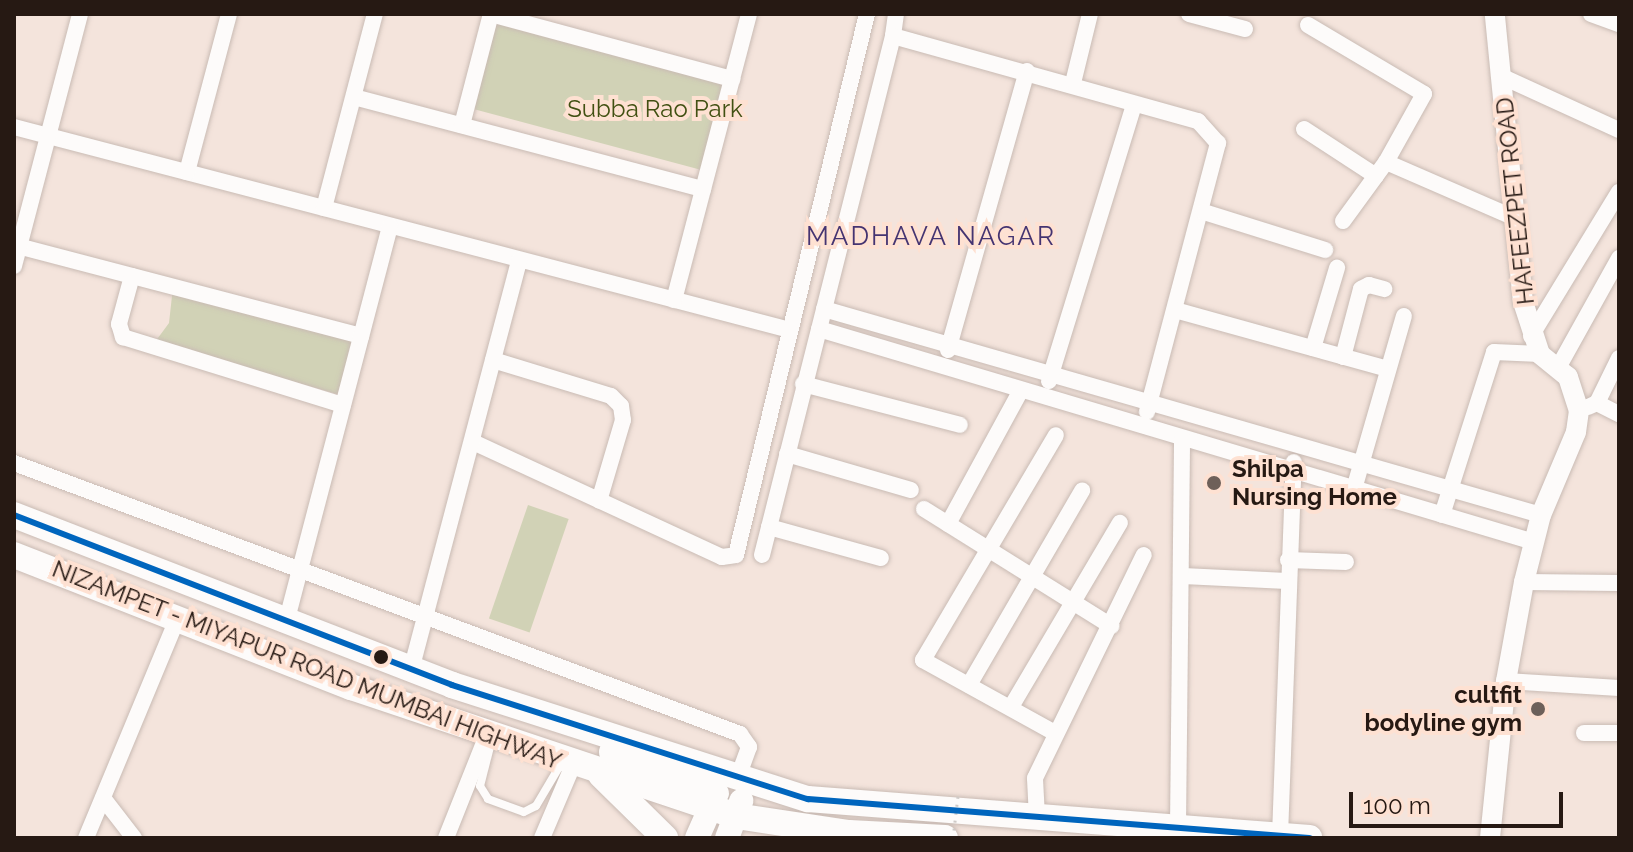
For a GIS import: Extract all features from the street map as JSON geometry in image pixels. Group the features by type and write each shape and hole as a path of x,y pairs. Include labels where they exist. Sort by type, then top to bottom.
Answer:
{"highway":[{"name":"NIZAMPET - MIYAPUR ROAD MUMBAI HIGHWAY","path":"14,515 287,619 411,670 517,703 728,806"},
{"name":"NIZAMPET - MIYAPUR ROAD MUMBAI HIGHWAY","path":"14,555 490,736 601,775 728,806"},
{"path":"601,775 665,838"},
{"path":"728,806 808,799 1037,817 1069,829 1178,827 1309,838"},
{"path":"728,806 886,836 943,838"}],"main road":[{"path":"697,838 728,806"}],"street":[{"path":"14,266 80,14"},
{"path":"187,172 229,14"},
{"path":"324,208 375,14"},
{"path":"462,125 491,14 732,79"},
{"path":"674,300 749,14"},
{"path":"473,442 727,557 740,548 867,14"},
{"path":"762,555 896,14"},
{"path":"1073,83 1090,14"},
{"path":"1189,14 1245,29"},
{"name":"HAFEEZPET ROAD","path":"1495,14 1523,302 1536,345"},
{"path":"1591,14 1619,24"},
{"path":"1308,25 1424,94 1381,169 1343,221"},
{"path":"893,36 1073,83 1198,121 1218,143 1204,212 1144,425"},
{"path":"944,367 1027,71"},
{"path":"1503,77 1619,130"},
{"path":"354,97 703,189"},
{"path":"1045,397 1134,104"},
{"path":"14,127 790,330"},
{"path":"1304,129 1381,169 1517,219"},
{"path":"1536,345 1619,192"},
{"path":"1204,212 1325,250"},
{"path":"287,619 390,226"},
{"path":"17,246 361,336"},
{"path":"1559,366 1619,258"},
{"path":"411,670 519,260"},
{"path":"1313,348 1337,268"},
{"path":"132,276 119,324 123,337 343,405"},
{"path":"1343,357 1361,289 1369,285 1384,289"},
{"path":"824,309 950,342 1297,449 1541,515"},
{"path":"1175,310 1388,369"},
{"path":"1354,489 1404,316"},
{"path":"819,329 1534,542"},
{"path":"1536,345 1559,366 1588,407 1619,414"},
{"path":"1442,515 1494,352 1536,345"},
{"path":"1490,838 1506,681 1524,582 1541,515 1588,407 1619,358"},
{"path":"493,360 611,396 621,406 623,420 599,501"},
{"path":"803,384 960,425"},
{"path":"948,524 1021,390"},
{"path":"1055,733 923,660 1056,435"},
{"path":"1178,827 1183,576 1182,438"},
{"path":"1280,836 1291,470 1297,449"},
{"path":"787,454 911,490"},
{"path":"14,463 426,613 740,734 749,747 728,806"},
{"path":"969,685 1029,575 1082,491"},
{"path":"750,504 770,521 881,558"},
{"path":"924,509 1111,626"},
{"path":"1011,707 1120,523"},
{"path":"1037,817 1035,778 1144,555"},
{"path":"1288,560 1346,562"},
{"path":"1183,576 1287,581"},
{"path":"1524,582 1619,583"},
{"path":"86,838 178,617"},
{"path":"1506,681 1619,688"},
{"path":"1584,733 1619,733"},
{"path":"446,838 490,736"},
{"path":"542,838 568,763"},
{"path":"103,798 134,838"}],"lane":[{"path":"490,736 480,786 488,799 524,812 536,806 568,763"}],"path":[{"path":"953,838 958,796"}],"green space":[{"name":"Subba Rao Park","path":"497,21 728,83 704,171 473,109"},
{"path":"173,287 361,338 344,396 155,342 169,323"},
{"path":"528,505 569,519 530,632 489,618"}],"transit line":[{"path":"14,515 452,685 808,799 1309,838"}],"place":[{"name":"Shilpa Nursing Home","path":"1214,483"},
{"name":"cultfit bodyline gym","path":"1538,709"}],"district":[{"name":"MADHAVA NAGAR","path":"931,237"}]}
